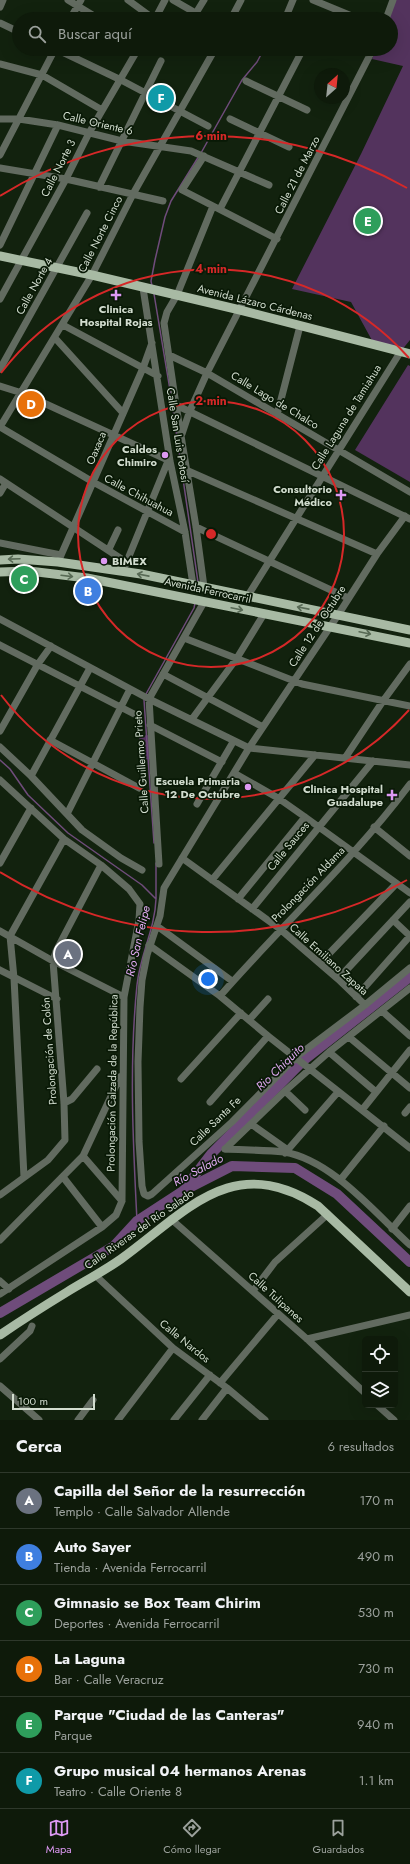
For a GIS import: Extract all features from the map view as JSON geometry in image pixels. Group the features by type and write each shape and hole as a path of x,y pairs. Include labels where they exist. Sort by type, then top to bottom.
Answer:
{"main road":[{"name":"Avenida Lázaro Cárdenas","path":"0,256 92,275 240,310 410,354"},
{"name":"Avenida Ferrocarril","path":"0,560 60,558 122,572 198,586 410,630"},
{"name":"Avenida Ferrocarril","path":"0,572 29,571 87,578 410,643"},
{"name":"Calle Riveras del Río Salado","path":"0,1335 120,1259 186,1208 218,1190 247,1184 283,1188 304,1198 328,1214 410,1292"}],"street":[{"path":"0,7 3,0"},
{"path":"68,0 79,3 90,12"},
{"path":"128,0 144,12"},
{"path":"158,12 165,0"},
{"path":"173,0 193,12"},
{"path":"197,12 204,0"},
{"path":"235,12 241,0"},
{"path":"287,12 293,0"},
{"path":"313,0 342,12"},
{"path":"389,12 393,0"},
{"path":"74,12 79,3"},
{"path":"0,23 12,29"},
{"path":"0,155 52,56"},
{"path":"71,56 121,80 208,126"},
{"name":"Calle Norte 3","path":"0,299 66,179 89,133 134,56"},
{"name":"Calle Norte Cinco","path":"0,427 22,393 92,275 133,194 161,147 211,56"},
{"name":"Calle San Luis Potosí","path":"198,586 196,527 164,323 167,312 177,295 217,208 239,171 299,56"},
{"name":"Calle 21 de Marzo","path":"182,434 189,413 207,373 369,56"},
{"path":"99,187 161,61"},
{"path":"0,64 42,75 102,110"},
{"path":"246,81 308,110"},
{"name":"Calle Oriente 6","path":"0,119 19,119 58,124 122,141 198,154 269,185"},
{"path":"230,119 289,147"},
{"path":"0,245 58,124"},
{"path":"198,154 182,190 277,238"},
{"path":"0,168 66,179 163,201"},
{"name":"Calle Norte 4","path":"0,369 87,213"},
{"name":"Calle San Luis Potosí","path":"150,289 152,342 169,461 198,586"},
{"path":"63,325 158,376"},
{"path":"277,414 300,326"},
{"path":"55,338 123,413"},
{"name":"Oaxaca","path":"60,558 75,527 143,368 152,342"},
{"name":"Calle Laguna de Tamiahua","path":"247,597 401,351"},
{"name":"Calle Lago de Chalco","path":"169,355 207,373 410,492"},
{"path":"0,386 22,393 169,461 122,572"},
{"path":"176,406 408,518"},
{"name":"Calle Chihuahua","path":"0,427 93,482 185,532"},
{"path":"186,470 377,554"},
{"path":"0,493 3,481 109,549 126,562"},
{"name":"Calle 12 de Octubre","path":"157,926 161,912 164,888 249,748 331,626 377,554 408,518"},
{"path":"196,527 348,598"},
{"path":"109,549 118,530"},
{"path":"0,543 60,558"},
{"name":"Calle Guillermo Prieto","path":"160,864 150,724 146,697 163,674 184,638 199,601"},
{"path":"192,719 236,658 264,614"},
{"path":"0,619 130,689 192,719 233,742 249,748 410,765"},
{"path":"184,638 294,681 316,687 410,706"},
{"path":"0,645 136,715"},
{"path":"0,731 38,664 51,646"},
{"path":"345,758 410,664"},
{"path":"31,776 90,668"},
{"path":"163,674 263,727"},
{"path":"67,814 130,689"},
{"path":"150,724 222,762"},
{"path":"50,740 139,788"},
{"path":"197,804 233,742"},
{"path":"0,747 31,776 82,830 120,858 142,870"},
{"path":"212,880 278,798 315,755"},
{"name":"Calle Sauces","path":"252,909 372,761"},
{"path":"234,773 278,798 319,826 410,893"},
{"name":"Prolongación Calzada de la República","path":"0,780 64,839 101,865 129,889 140,904 139,920 124,997 122,1074 122,1201 116,1215 102,1227 0,1294"},
{"name":"Prolongación Aldama","path":"220,996 232,981 354,852 407,793 410,784"},
{"path":"0,863 31,808"},
{"path":"238,899 305,817"},
{"path":"374,828 410,856"},
{"path":"0,1195 24,1177 14,978 10,936 64,839"},
{"name":"Calle Emiliano Zapata","path":"182,858 280,929 338,979 365,1005"},
{"path":"53,961 56,951 101,865"},
{"path":"320,963 396,884"},
{"path":"338,979 410,902"},
{"path":"356,997 410,936 393,920"},
{"path":"232,981 157,926 149,945 220,996 268,1036 410,1148"},
{"path":"0,931 53,961 124,997"},
{"name":"Calle Santa Fe","path":"149,945 142,983 138,1062 138,1141 142,1186 145,1195 152,1194 232,1122 298,1059 410,968"},
{"name":"Prolongación de Colón","path":"24,1177 48,1160 65,1140 64,1103 53,961"},
{"path":"0,970 56,999"},
{"path":"286,1151 225,1149 309,1068 382,1012 410,988"},
{"path":"249,1020 268,999"},
{"path":"382,1012 410,1036"},
{"path":"181,1079 241,1013"},
{"path":"210,1102 268,1036"},
{"path":"349,1037 410,1088"},
{"path":"362,1110 410,1050"},
{"path":"329,1052 376,1092"},
{"path":"64,1103 72,1099 97,1069"},
{"path":"0,1240 83,1156 122,1074"},
{"path":"285,1091 305,1110"},
{"path":"286,1151 338,1092"},
{"path":"251,1124 286,1151 315,1163 341,1179 410,1246"},
{"path":"341,1179 384,1126"},
{"path":"83,1156 122,1201"},
{"path":"63,1177 102,1227"},
{"path":"392,1229 410,1206"},
{"path":"253,1291 276,1262 328,1214"},
{"name":"Calle Tulipanes","path":"171,1219 306,1338 362,1390"},
{"name":"Calle Nardos","path":"95,1275 173,1348 227,1388 265,1420"},
{"path":"0,1281 9,1289"},
{"path":"220,1383 278,1314"},
{"path":"306,1338 410,1315"},
{"path":"0,1359 30,1331 32,1326"},
{"path":"118,1420 173,1348"},
{"path":"174,1420 210,1375"},
{"path":"0,1386 39,1420"},
{"path":"202,1420 227,1388"},
{"path":"78,1420 93,1400"},
{"path":"380,1408 389,1419"}],"shaded area":[{"path":"393,0 410,0 410,340 401,351 374,344 351,302 292,289 361,154 403,66 372,59 373,56 398,56 398,12 389,12"},
{"path":"408,365 410,366 410,482 355,450"},
{"path":"149,735 151,759 141,760 139,736"}],"waterway":[{"path":"201,153 242,80 260,56"},
{"path":"152,286 151,281 165,217 171,201 199,156"},
{"path":"154,294 172,402"},
{"path":"173,410 198,582"},
{"path":"146,694 194,608 195,603"},
{"path":"144,700 154,843"},
{"name":"Río San Felipe","path":"0,760 10,769 28,795 68,833 142,885 156,899 153,921 141,963 137,985 133,1044 132,1103 137,1221"},
{"path":"156,863 156,899"},
{"name":"Rio Chiquito","path":"185,1188 211,1154 304,1060 410,977"},
{"name":"Río Salado","path":"0,1313 114,1246 137,1221 183,1191 232,1166 295,1168 337,1194 410,1262"}],"place":[{"name":"Grupo musical 04 hermanos Arenas","path":"161,98"},
{"name":"Parque \"Ciudad de las Canteras\"","path":"368,221"},
{"name":"Clinica Hospital Rojas","path":"116,295"},
{"name":"La Laguna","path":"31,404"},
{"name":"Caldos Chimiro","path":"165,455"},
{"name":"Consultorio Médico","path":"341,495"},
{"name":"BIMEX","path":"104,561"},
{"name":"Gimnasio se Box Team Chirim","path":"24,579"},
{"name":"Auto Sayer","path":"88,591"},
{"name":"Escuela Primaria 12 De Octubre","path":"248,787"},
{"name":"Clinica Hospital Guadalupe","path":"392,795"},
{"name":"Capilla del Señor de la resurrección","path":"68,954"}]}
